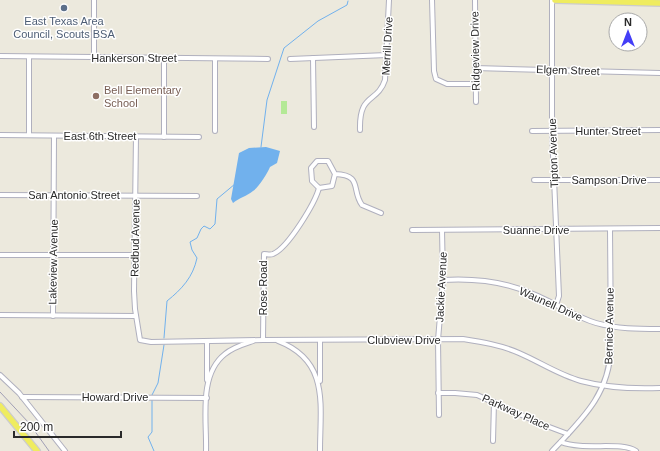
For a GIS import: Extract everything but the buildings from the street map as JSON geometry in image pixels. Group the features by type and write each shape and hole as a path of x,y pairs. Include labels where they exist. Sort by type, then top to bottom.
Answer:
{"main road":[{"path":"555,0 660,3"},
{"path":"0,406 37,451"}],"street":[{"path":"94,0 94,58"},
{"name":"Merrill Drive","path":"360,130 360,113 364,104 384,84 387,55 389,0"},
{"path":"432,0 434,71 436,78 447,84 475,84"},
{"name":"Ridgeview Drive","path":"475,0 476,102"},
{"name":"Tipton Avenue","path":"552,0 552,131 559,296 556,305"},
{"path":"290,59 387,55"},
{"name":"Hankerson Street","path":"0,56 268,59"},
{"path":"29,57 29,135"},
{"path":"164,58 164,137"},
{"path":"313,58 314,127"},
{"path":"215,59 216,131"},
{"name":"Elgem Street","path":"475,68 660,73"},
{"name":"Hunter Street","path":"532,131 660,130"},
{"name":"East 6th Street","path":"0,136 136,136 199,138"},
{"name":"Lakeview Avenue","path":"53,316 54,136"},
{"name":"Redbud Avenue","path":"136,136 136,316 140,340"},
{"path":"323,160 328,161 335,174 332,186 319,188 313,183 311,168 315,162 323,160"},
{"path":"335,174 344,175 351,178 356,185 361,204 366,208 381,213"},
{"name":"Sampson Drive","path":"534,180 660,180"},
{"name":"Rose Road","path":"263,340 264,254 275,253 288,240 312,206 319,188"},
{"name":"San Antonio Street","path":"0,195 197,196"},
{"name":"Suanne Drive","path":"412,230 660,228"},
{"name":"Bernice Avenue","path":"552,451 586,415 603,386 610,360 610,229"},
{"name":"Jackie Avenue","path":"439,415 438,340 443,280 442,230"},
{"path":"0,255 135,255"},
{"name":"Waunell Drive","path":"443,280 469,279 496,283 537,295 586,319 610,326 622,328 660,329"},
{"path":"0,315 136,316"},
{"name":"Clubview Drive","path":"140,340 151,342 207,340 463,340 499,346 520,354 566,376 603,386 626,389 660,388"},
{"path":"206,451 208,386 207,340"},
{"path":"208,386 212,372 222,357 234,348 257,340"},
{"path":"276,340 290,346 307,359 317,376 320,390"},
{"path":"320,340 320,451"},
{"path":"0,375 22,397 65,451"},
{"name":"Parkway Place","path":"438,393 468,393 494,402 544,425 568,434"},
{"name":"Howard Drive","path":"22,397 207,398"},
{"path":"493,441 494,402"},
{"path":"561,442 574,448 628,448 636,451"}],"green space":[{"path":"281,101 287,101 287,114 281,114"}],"water":[{"path":"266,147 280,151 277,163 270,167 263,180 251,193 233,203 231,199 239,153 249,148"}],"waterway":[{"path":"261,147 267,100 284,48 318,21 347,5 348,1"},
{"path":"164,338 167,301 190,277 197,258 192,250 190,242 197,238 204,226 210,229 215,224 217,199 235,184"},
{"path":"152,395 158,383 164,345"},
{"path":"152,400 152,432 148,437 154,451"}],"railway":[{"path":"0,392 29,423 49,451"}],"place":[{"name":"East Texas Area Council, Scouts BSA","path":"64,8"},
{"name":"Bell Elementary School","path":"96,96"}]}
